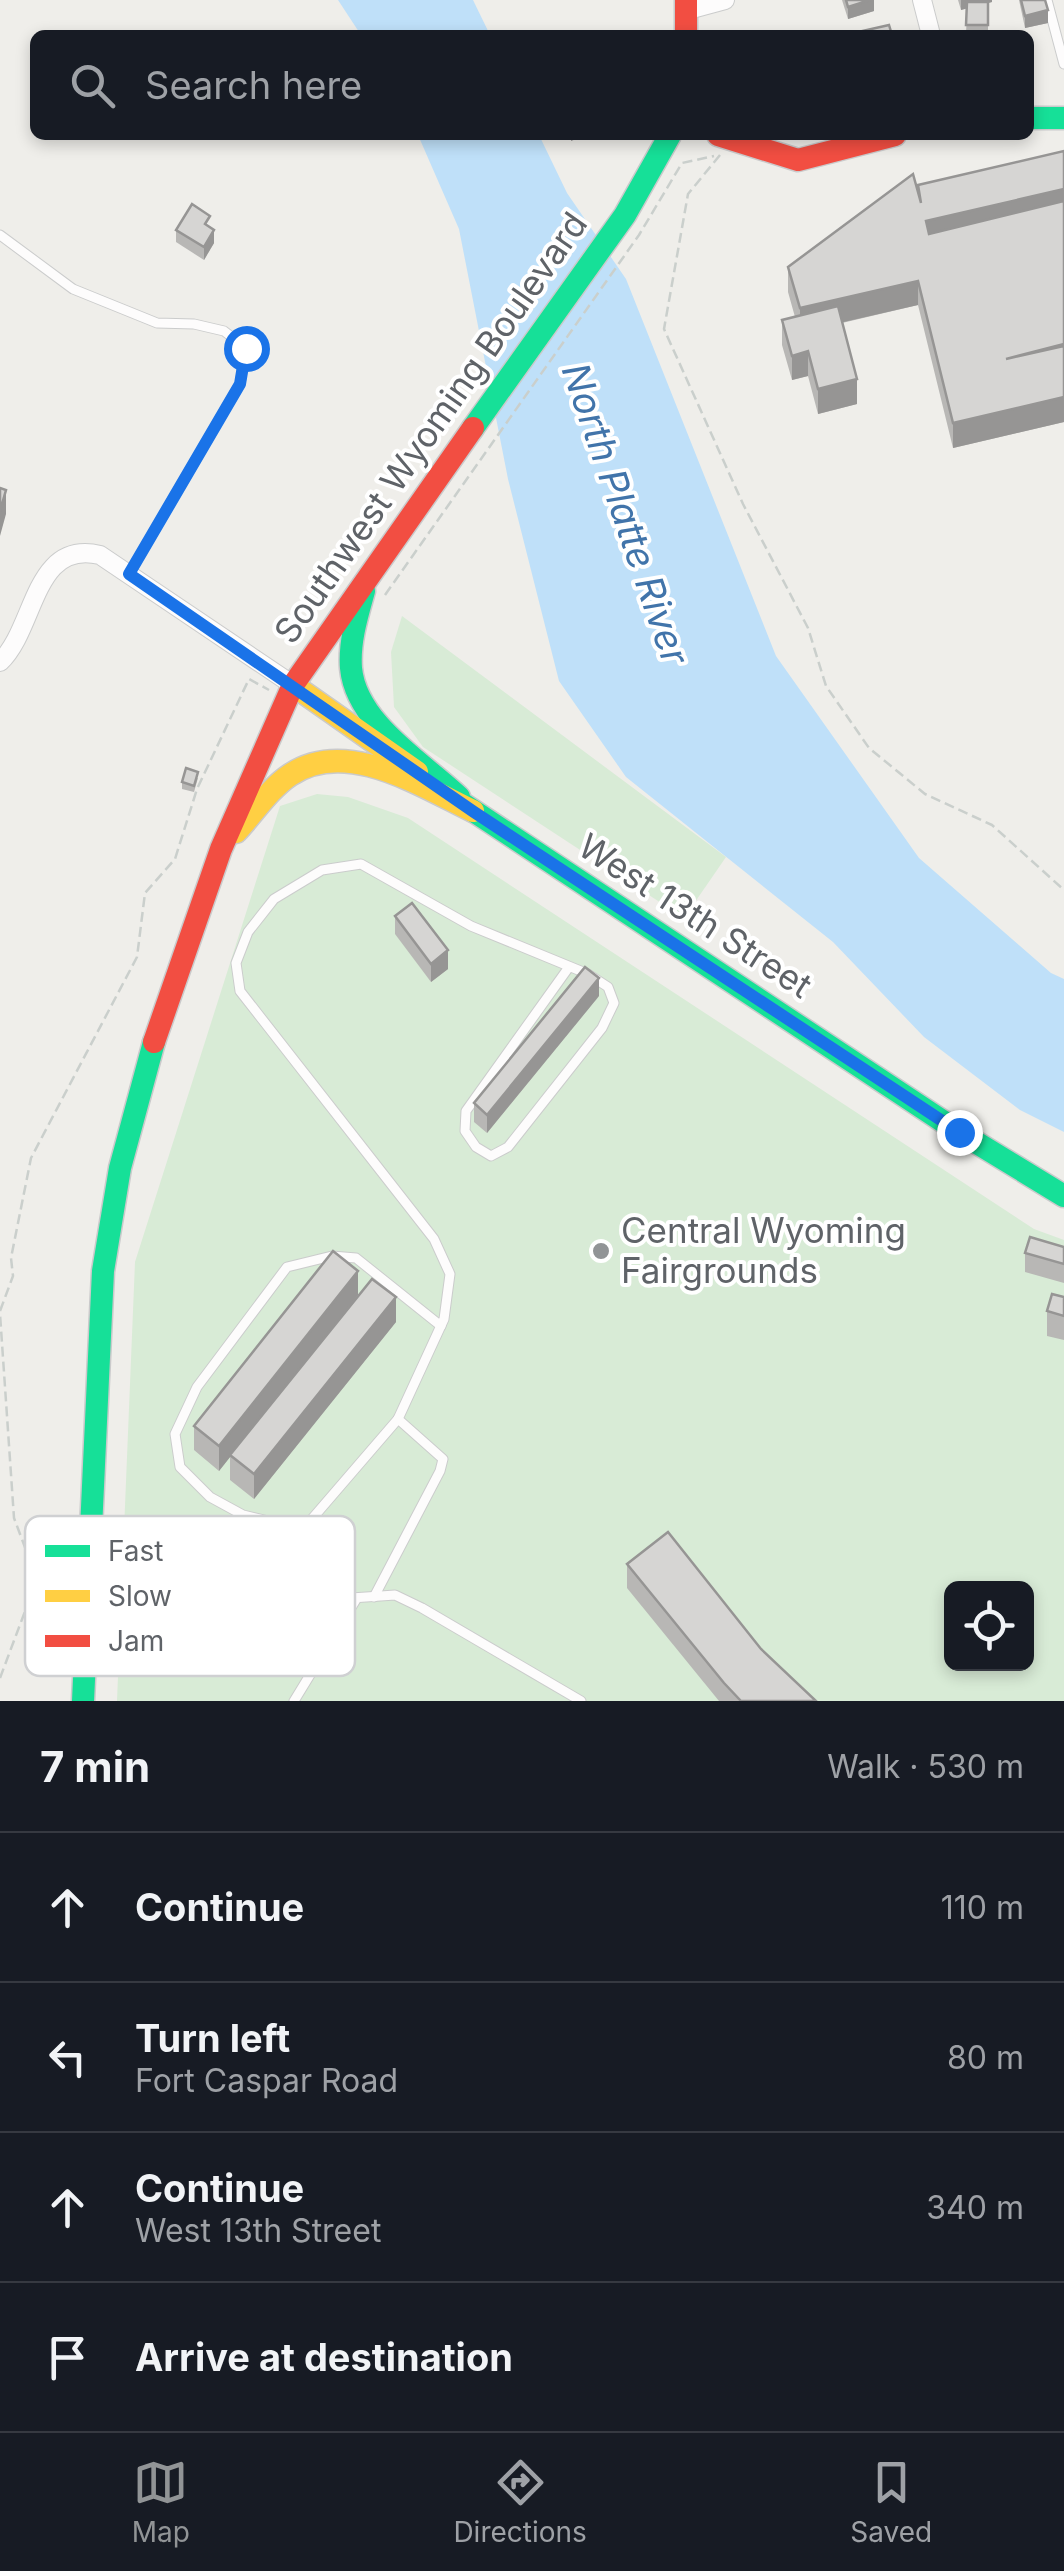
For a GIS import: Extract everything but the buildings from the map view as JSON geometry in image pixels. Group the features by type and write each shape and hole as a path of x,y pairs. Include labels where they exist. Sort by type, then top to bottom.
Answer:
{"main road":[{"path":"686,30 687,5"},
{"path":"1034,118 1064,118"},
{"name":"Southwest Wyoming Boulevard","path":"92,1516 103,1271 120,1168 152,1048 221,849 293,685 452,457 632,225 668,140"},
{"path":"734,140 798,160 876,140"},
{"path":"369,572 357,619 353,682 390,735 430,767 474,812"},
{"name":"West 13th Street","path":"293,685 474,812 959,1132 1064,1196"},
{"path":"221,849 290,775 310,764 348,761 383,770 474,812"},
{"name":"Southwest Wyoming Boulevard","path":"83,1701 84,1676"}],"street":[{"path":"687,5 725,0"},
{"path":"922,0 930,30"},
{"path":"0,662 17,644 44,577 68,555 84,551 100,554 293,685"}],"lane":[{"path":"1047,0 1064,64"},
{"path":"0,235 73,290 157,323 194,324 224,331 246,348 240,384 129,574"},
{"path":"314,1516 398,1419 441,1326 450,1274 434,1239 240,991 236,963 248,932 274,899 322,870 361,864 471,926 569,966 608,987 614,1003 602,1028 508,1147 491,1156 464,1131 466,1111 569,966"},
{"path":"250,1516 210,1497 180,1467 176,1434 197,1386 287,1267 332,1256 356,1258 441,1326"},
{"path":"374,1597 443,1460 398,1419"},
{"path":"355,1601 395,1595 581,1701"},
{"path":"294,1701 309,1676"}],"path":[{"path":"463,484 632,225 682,164 720,155 688,194 664,329 743,504 808,628 826,686 869,748 925,794 992,826 1064,890"},
{"path":"25,1547 14,1518 0,1312 12,1276 11,1258 31,1158 138,957 145,893 176,859 197,789 249,679"},
{"path":"0,1678 25,1611"}],"green space":[{"path":"402,616 726,857 684,918 423,747 394,707 391,652"},
{"name":"Central Wyoming Fairgrounds","path":"317,794 348,797 408,818 1034,1229 1064,1240 1064,1701 117,1701 118,1676 355,1676 355,1516 125,1516 135,1262 280,806"}],"water":[{"path":"338,0 473,0 488,30 358,30"},
{"name":"North Platte River","path":"420,140 541,140 567,193 626,279 776,656 919,858 1051,973 1064,979 1064,1132 1020,1110 924,1037 833,942 626,777 559,681 508,479 459,229"}],"traffic: fast":[{"path":"1034,118 1064,118"},
{"path":"473,428 625,215 667,140"},
{"path":"364,591 351,649 356,688 365,706 393,740 459,797"},
{"path":"460,802 959,1132 1064,1196"},
{"path":"92,1516 103,1271 120,1168 154,1042"},
{"path":"83,1701 84,1676"}],"traffic: slow":[{"path":"293,685 417,772"},
{"path":"236,832 290,775 312,765 335,761 383,769 473,811"}],"traffic: jam":[{"path":"686,0 686,30"},
{"path":"734,140 798,160 876,140"},
{"path":"154,1042 221,849 293,685 473,428"}],"place":[{"name":"Central Wyoming Fairgrounds","path":"601,1251"}],"route":[{"path":"246,348 240,384 129,574 474,812 959,1132"}]}
